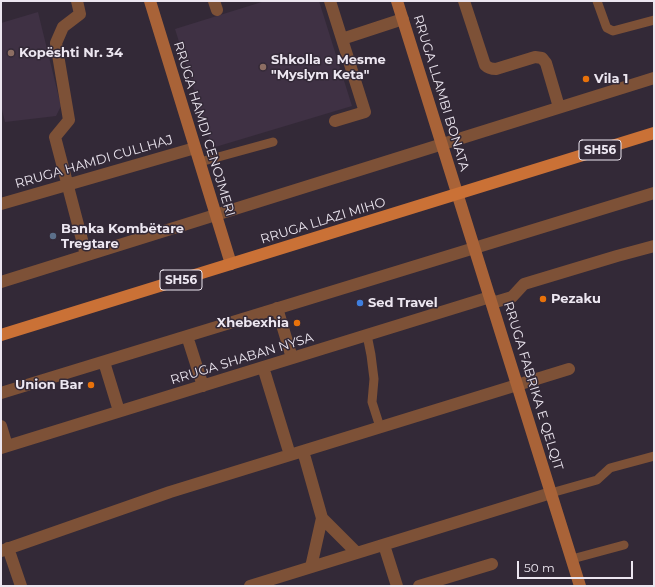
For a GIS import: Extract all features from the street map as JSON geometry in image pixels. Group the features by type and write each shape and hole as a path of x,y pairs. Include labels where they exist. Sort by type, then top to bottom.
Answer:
{"main road":[{"name":"RRUGA LLAZI MIHO","path":"1,335 654,134"}],"street":[{"path":"77,1 80,14 63,27 56,43 69,120 55,137 86,255"},
{"name":"RRUGA HAMDI CENOJMERI","path":"150,1 231,264"},
{"path":"330,1 365,112 335,121"},
{"name":"RRUGA LLAMBI BONATA","path":"398,1 458,194"},
{"path":"464,1 487,67 490,69 496,69 536,57 542,58 546,63 559,107"},
{"path":"342,39 403,19"},
{"path":"1,282 654,78"},
{"name":"RRUGA HAMDI CULLHAJ","path":"1,204 195,148"},
{"path":"1,393 654,193"},
{"name":"RRUGA FABRIKA E QELQIT","path":"458,194 580,586"},
{"name":"RRUGA SHABAN NYSA","path":"4,447 367,335 491,300 512,297 524,284 654,246"},
{"path":"277,308 292,358"},
{"path":"187,336 203,386"},
{"path":"104,362 119,412"},
{"path":"263,367 290,455"},
{"path":"21,586 4,550 170,492 569,369"},
{"path":"1,426 4,447"},
{"path":"303,451 322,518 311,568"},
{"path":"250,586 551,493"},
{"path":"322,518 357,553"},
{"path":"384,545 397,586"},
{"path":"419,586 492,564"}],"lane":[{"path":"597,1 607,28 613,31 654,20"},
{"path":"200,162 273,142"},
{"path":"367,335 374,379 372,402 380,427"},
{"path":"551,493 597,480 610,468 654,456"},
{"path":"572,559 624,545"}],"shaded area":[{"name":"Shkolla e Mesme \"Myslym Keta\"","path":"265,1 319,1 352,106 212,148 175,29"},
{"path":"38,12 61,106 56,116 5,122 1,105 1,23"}],"place":[{"name":"Kopështi Nr. 34","path":"11,53"},
{"name":"Shkolla e Mesme \"Myslym Keta\"","path":"263,67"},
{"name":"Vila 1","path":"586,79"},
{"name":"Banka Kombëtare Tregtare","path":"53,236"},
{"name":"Pezaku","path":"543,299"},
{"name":"Sed Travel","path":"360,303"},
{"name":"Xhebexhia","path":"297,323"},
{"name":"Union Bar","path":"91,385"}]}
